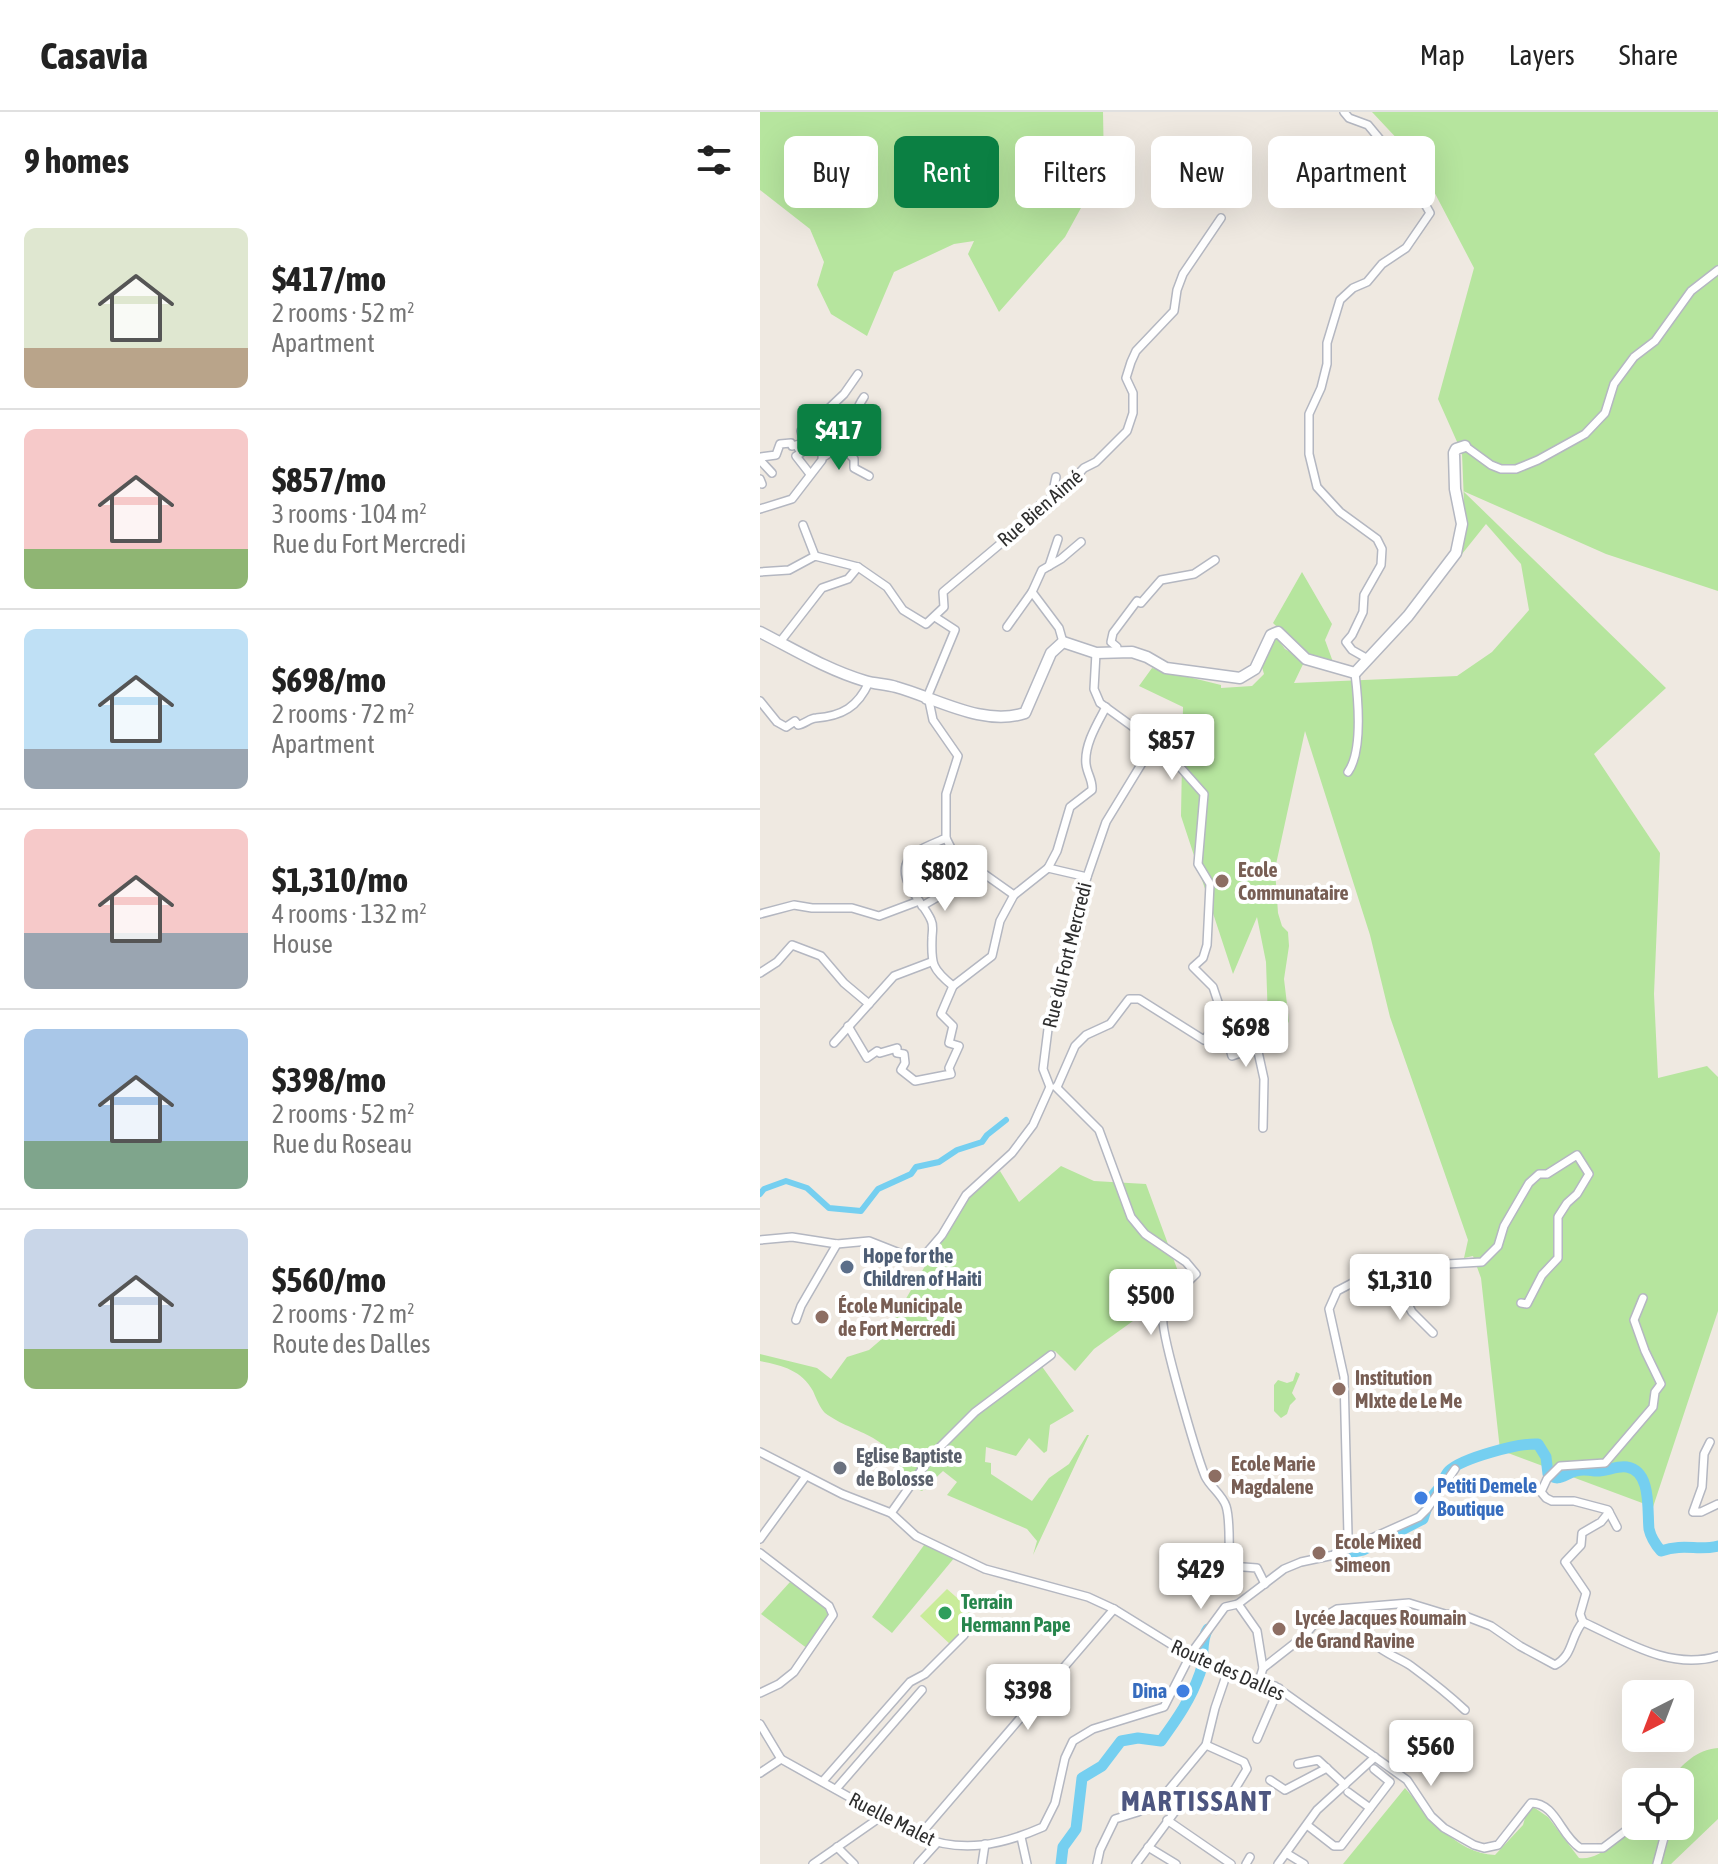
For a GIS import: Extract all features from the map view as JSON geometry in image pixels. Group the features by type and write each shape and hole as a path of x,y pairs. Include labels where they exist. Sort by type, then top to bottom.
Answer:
{"street":[{"path":"1344,112 1349,118 1368,125 1407,172 1430,212 1406,248 1382,264 1367,282 1346,292 1340,300 1327,343 1327,364 1321,388 1309,414 1309,454 1317,487 1340,512 1377,539 1382,549 1381,565 1364,595 1363,612 1346,642 1352,650 1368,659"},
{"name":"Rue Bien Aimé","path":"935,617 944,607 943,592 1052,496 1062,491 1084,468 1096,462 1127,431 1133,413 1133,393 1126,378 1131,362 1136,351 1174,311 1183,274 1221,218"},
{"path":"1348,772 1352,767 1358,728 1355,673 1408,616 1456,553 1462,524 1455,489 1456,449 1465,446 1491,465 1516,469 1585,434 1605,413 1614,384 1634,357 1655,341 1691,291 1718,270"},
{"path":"772,473 761,457 776,455 780,444 797,446 804,443 801,431 810,425 818,410 825,412 835,404 858,374"},
{"path":"823,451 854,435 857,428 855,418 864,397"},
{"path":"760,509 792,499 822,460 824,432 832,421"},
{"path":"823,451 841,445 854,459 854,468 869,476"},
{"path":"797,446 801,453 796,456 810,474"},
{"path":"1052,496 1056,477"},
{"path":"803,525 815,556"},
{"path":"1049,566 1058,539"},
{"path":"1007,627 1032,592 1042,570 1081,542"},
{"path":"760,572 789,570 815,556 858,567 887,587 903,610 926,624 935,617 955,630 927,700 933,720 958,756 946,794 946,838 956,858 964,866 973,866 1014,895"},
{"path":"1116,653 1117,647 1111,642 1113,633 1137,601 1141,603 1161,580 1194,574 1215,560"},
{"path":"780,642 822,588 848,579 858,567"},
{"path":"1032,592 1059,628 1063,642"},
{"path":"760,632 809,659 869,682 896,687 927,700 989,716 1010,718 1025,713 1051,653 1063,642"},
{"path":"1063,642 1096,653 1132,652 1166,668 1240,678 1255,669 1271,635 1278,632 1306,659 1355,673"},
{"path":"760,1240 792,1237 837,1244 869,1241 907,1256 924,1256 942,1235 966,1195 1033,1125 1075,1046 1086,1035 1110,1024 1129,999 1139,999 1204,1040 1223,1017 1213,987 1193,967 1203,958 1207,945 1210,884 1198,864 1204,794 1180,767 1140,732 1100,703 1094,689 1096,653"},
{"path":"760,701 777,722 786,727 795,721 798,725 814,718 840,715 856,703 869,682"},
{"path":"848,1026 867,1058 877,1051 880,1053 897,1048 897,1053 904,1054 905,1063 901,1070 915,1081 951,1074 949,1068 959,1046 949,1043 953,1026 941,1014 953,986 992,956 1000,921 1014,895 1048,868 1057,851 1070,807 1092,790 1093,782 1086,765 1088,746 1106,707"},
{"name":"Rue du Fort Mercredi","path":"1054,1087 1043,1069 1049,1021 1087,877 1106,822 1153,745"},
{"path":"946,838 910,856 905,865 911,887 933,923 931,962 953,986"},
{"path":"1048,868 1087,877"},
{"path":"760,914 794,905 852,908 879,916 921,904 950,890"},
{"path":"760,973 777,962 792,945 800,947 821,956 844,983 869,1004"},
{"path":"834,1043 894,976 931,962"},
{"path":"1214,1030 1228,1042 1232,1056 1257,1047 1264,1079 1263,1128"},
{"path":"1054,1087 1099,1130 1131,1217 1145,1234 1180,1257 1196,1274 1169,1302 1162,1320 1206,1479 1225,1502 1229,1521 1230,1566 1257,1568 1265,1584"},
{"path":"1400,1290 1409,1269 1417,1264 1432,1262 1438,1268 1447,1264 1482,1262 1500,1243 1502,1230 1529,1183 1539,1174 1547,1174 1577,1155 1589,1174 1558,1217 1558,1258 1542,1275 1527,1304 1521,1303"},
{"path":"796,1320 837,1244"},
{"path":"1334,1555 1348,1535 1344,1377 1329,1309 1337,1291 1358,1280 1386,1282 1400,1290 1412,1312 1433,1333"},
{"path":"1617,1527 1609,1512 1585,1503 1552,1501 1541,1492 1547,1479 1560,1466 1605,1463 1653,1407 1655,1392 1661,1384 1634,1320 1643,1298"},
{"path":"891,1513 932,1455 975,1412 1051,1355"},
{"path":"1710,1442 1704,1454 1702,1487 1693,1512 1701,1512 1718,1504"},
{"name":"Route des Dalles","path":"760,1452 891,1513 916,1536 985,1569 1088,1597 1114,1609 1189,1656 1227,1673 1279,1688 1407,1780 1431,1816 1444,1828 1474,1845 1484,1848 1498,1845 1531,1803 1551,1810 1565,1834 1580,1848 1603,1848 1622,1834"},
{"path":"1189,1656 1225,1607 1238,1604 1284,1569 1334,1555 1419,1517 1455,1469"},
{"path":"760,1539 806,1476"},
{"path":"1609,1512 1601,1522 1582,1533 1581,1545 1565,1562 1586,1593 1580,1614 1583,1622 1649,1653 1689,1661 1718,1656"},
{"path":"760,1553 829,1606 833,1615 794,1672 760,1693"},
{"path":"1263,1668 1304,1636 1317,1621 1337,1609 1409,1603 1445,1614 1465,1616 1491,1626 1555,1665 1572,1648 1576,1631 1583,1622"},
{"path":"1238,1604 1257,1631 1263,1668 1259,1681"},
{"path":"1358,1608 1375,1645 1409,1664 1465,1710"},
{"path":"919,1836 1114,1609"},
{"path":"823,1781 910,1682 925,1674 964,1635"},
{"name":"Ruelle Malet","path":"781,1759 937,1843 961,1848 1021,1837 1043,1827 1055,1803 1065,1758 1073,1741 1093,1729 1164,1707 1189,1656"},
{"path":"1097,1864 1100,1850 1115,1819 1138,1812 1162,1798 1206,1745 1227,1673"},
{"path":"1257,1739 1279,1688"},
{"path":"836,1789 922,1690"},
{"path":"760,1724 781,1759 760,1773"},
{"path":"1136,1864 1190,1793 1213,1810 1219,1809 1243,1777 1247,1769 1244,1762 1206,1745"},
{"path":"1278,1864 1317,1810 1347,1788 1375,1757"},
{"path":"1298,1764 1318,1760 1370,1808"},
{"path":"1270,1780 1285,1790 1327,1768"},
{"path":"1307,1825 1338,1848 1344,1844 1390,1782 1374,1769"},
{"path":"813,1864 882,1816"},
{"path":"1167,1820 1231,1864"},
{"path":"1021,1837 1027,1864"},
{"path":"1657,1864 1663,1840"},
{"path":"918,1864 937,1843"},
{"path":"982,1864 985,1844"},
{"path":"837,1847 854,1864"},
{"path":"1148,1847 1162,1860 1176,1864"},
{"path":"1286,1853 1304,1864"}],"green space":[{"path":"760,112 1103,112 1103,136 1015,136 1015,208 1081,208 1065,237 999,312 968,254 974,241 954,244 894,272 867,336 831,314 817,285 824,262 810,229 760,190"},
{"path":"1372,112 1718,112 1718,591 1606,554 1464,491 1462,453 1438,399 1474,268 1435,193 1435,136 1395,136"},
{"path":"1464,492 1666,688 1594,754 1660,853 1654,994 1658,1078 1707,1066 1718,1077 1718,1311 1653,1507 1500,1450 1481,1278 1473,1256 1464,1258 1468,1240 1390,1017 1370,935 1305,731 1275,869 1278,913 1282,926 1288,932 1284,979 1289,1021 1286,1028 1267,1038 1257,1024 1268,1020 1266,962 1257,917 1233,974 1181,816 1183,707 1139,686 1152,668 1221,685 1221,688 1252,686 1264,674 1261,664 1277,638 1285,649 1305,660 1294,683 1457,676 1492,652 1529,610 1521,564 1486,524 1430,594 1465,527"},
{"path":"1302,572 1332,624 1325,640 1333,662 1308,657 1273,623"},
{"path":"1061,1166 1094,1181 1146,1184 1183,1285 1094,1349 1075,1371 1055,1351 1038,1361 1074,1411 1050,1425 1047,1451 1044,1453 1029,1438 1016,1456 986,1447 985,1462 991,1463 991,1474 1032,1501 1049,1478 1069,1464 1089,1435 1033,1555 1037,1541 1027,1529 947,1495 957,1482 943,1471 922,1491 899,1482 897,1466 884,1445 825,1413 803,1378 783,1367 760,1361 760,1354 817,1368 831,1379 847,1357 869,1350 883,1338 949,1225 974,1190 1000,1171 1019,1202"},
{"path":"1296,1372 1300,1374 1292,1393 1296,1399 1281,1418 1274,1411 1274,1385 1278,1380 1293,1381"},
{"path":"927,1541 955,1557 892,1633 872,1617"},
{"path":"790,1582 828,1605 831,1620 808,1649 761,1614"},
{"name":"Terrain Hermann Pape","path":"947,1589 971,1610 958,1626 965,1632 951,1645 920,1616"},
{"path":"1718,1748 1718,1819 1671,1864 1343,1864 1405,1788 1444,1831 1467,1848 1481,1853 1495,1855 1523,1825 1529,1804 1548,1817 1579,1858 1588,1858 1604,1851 1622,1833 1622,1840 1694,1840 1694,1768 1680,1768 1696,1755"}],"waterway":[{"path":"760,1194 764,1189 786,1181 807,1188 829,1208 861,1211 878,1189 911,1174 916,1167 939,1162 957,1150 982,1142 1006,1120"},
{"path":"1333,1556 1363,1550 1423,1519 1447,1473 1456,1466 1491,1452 1538,1444 1546,1457 1548,1474 1555,1478 1581,1470 1623,1467 1635,1470 1641,1476 1647,1493 1650,1532 1661,1551 1718,1546"},
{"path":"1061,1864 1063,1847 1076,1829 1082,1778 1102,1766 1121,1741 1138,1738 1161,1741 1196,1682 1208,1629"}],"place":[{"name":"Ecole Communataire","path":"1222,881"},
{"name":"Hope for the Children of Haiti","path":"847,1267"},
{"name":"École Municipale de Fort Mercredi","path":"822,1317"},
{"name":"Institution MIxte de Le Me","path":"1339,1389"},
{"name":"Eglise Baptiste de Bolosse","path":"840,1468"},
{"name":"Ecole Marie Magdalene","path":"1215,1476"},
{"name":"Petiti Demele Boutique","path":"1421,1498"},
{"name":"Ecole Mixed Simeon","path":"1319,1553"},
{"name":"Terrain Hermann Pape","path":"945,1613"},
{"name":"Lycée Jacques Roumain de Grand Ravine","path":"1279,1629"},
{"name":"Dina","path":"1183,1691"}],"district":[{"name":"MARTISSANT","path":"1197,1801"}]}
